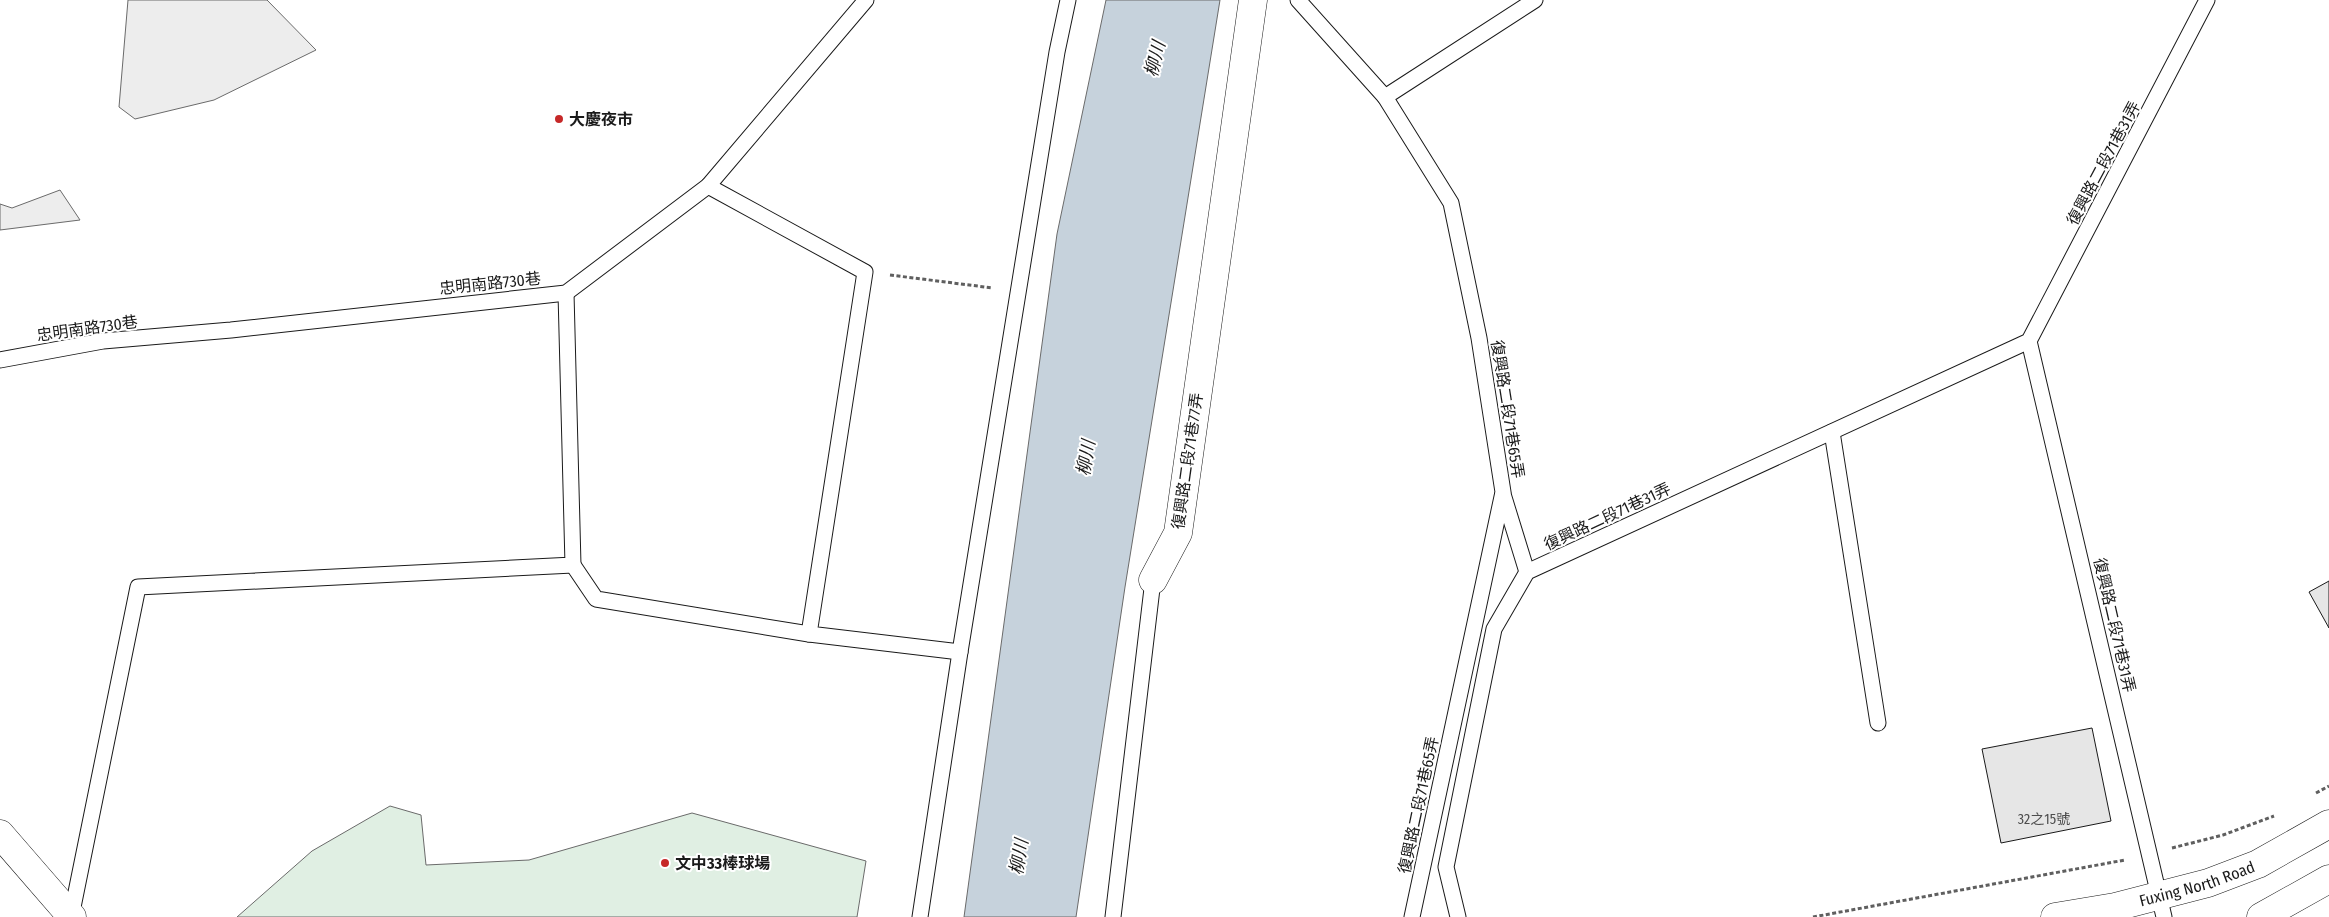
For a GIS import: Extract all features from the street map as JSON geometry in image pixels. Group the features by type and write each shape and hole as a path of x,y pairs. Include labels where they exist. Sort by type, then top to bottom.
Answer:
{"street":[{"name":"復興路二段71巷77弄","path":"1153,580 1178,533 1253,0"},
{"name":"Fuxing North Road","path":"2055,917 2115,906 2162,906 2208,883 2258,864 2329,824"},
{"path":"0,834 71,917"},
{"path":"2261,917 2329,879"}],"lane":[{"path":"866,0 708,186 566,293 573,565 596,599 809,634 960,652"},
{"path":"920,917 960,652 1018,292 1057,52 1068,0"},
{"name":"復興路二段71巷65弄","path":"1298,0 1385,97 1451,203 1479,338 1503,492 1412,917"},
{"path":"1385,97 1535,0"},
{"name":"復興路二段71巷31弄","path":"1527,572 2030,341 2207,0"},
{"path":"708,186 865,272 809,634"},
{"name":"忠明南路730巷","path":"0,360 103,341 231,330 566,293"},
{"name":"復興路二段71巷31弄","path":"2030,341 2162,906"},
{"path":"1832,432 1878,723"},
{"path":"1458,917 1446,868 1494,629 1527,572 1503,492"},
{"path":"71,917 138,587 573,565"},
{"name":"復興路二段71巷77弄","path":"1113,917 1153,580"}],"path":[{"path":"865,272 1018,292"},
{"path":"2312,796 2329,786"},
{"path":"1813,917 2101,866 2223,835 2278,815"}],"green space":[{"name":"文中33棒球場","path":"390,806 421,815 426,865 529,860 692,813 866,861 857,917 237,917 312,851"}],"shaded area":[{"path":"128,0 267,0 316,50 214,100 135,119 119,107"},
{"path":"60,190 80,220 0,230 0,204 12,208"}],"water":[{"name":"柳川","path":"1106,0 1220,0 1125,587 1076,917 964,917 1057,234"}],"building":[{"path":"2329,581 2329,628 2309,592"},
{"path":"2092,728 2111,821 2001,843 1982,749"}],"place":[{"name":"大慶夜市","path":"559,119"},
{"name":"文中33棒球場","path":"665,863"}]}
